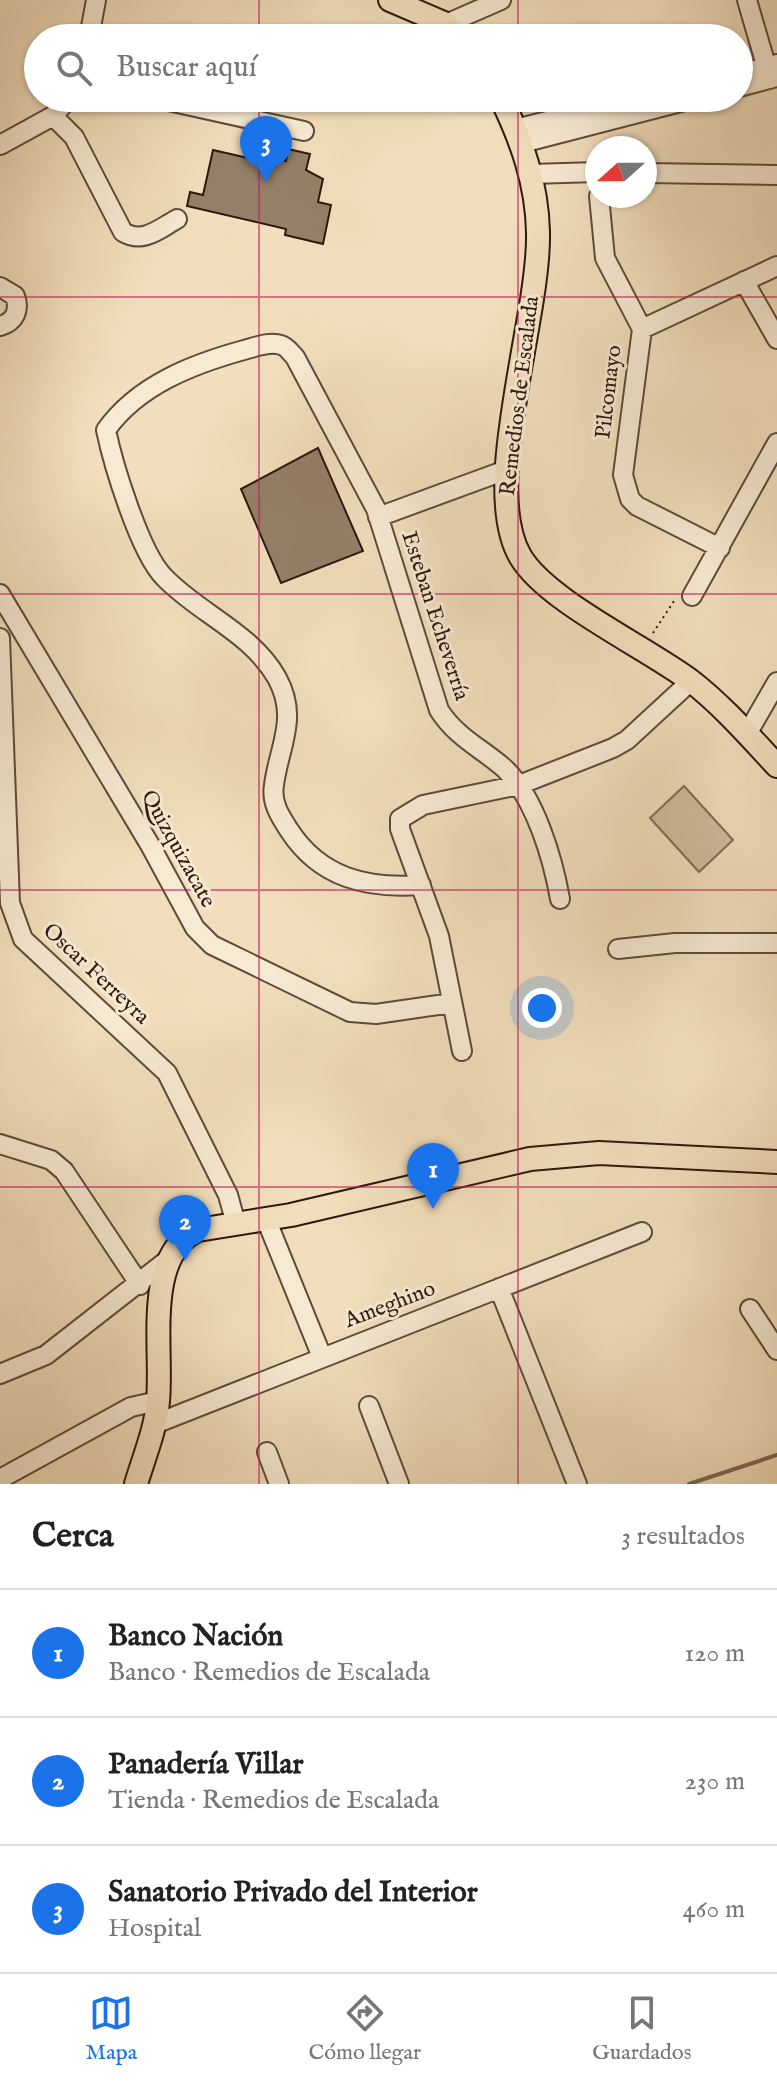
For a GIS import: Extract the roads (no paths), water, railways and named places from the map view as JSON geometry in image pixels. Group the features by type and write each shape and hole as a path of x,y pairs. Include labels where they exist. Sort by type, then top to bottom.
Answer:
{"main road":[{"path":"390,0 438,24"},
{"name":"Remedios de Escalada","path":"507,112 531,174 536,203 536,258 506,470 506,519 516,548 550,590 691,681 777,766"},
{"path":"136,1484 155,1424 165,1262 185,1236 198,1230 266,1219 530,1159 562,1155 599,1153 777,1162"}],"street":[{"path":"92,24 96,0"},
{"path":"463,24 501,0"},
{"path":"747,0 773,72"},
{"path":"753,73 773,72"},
{"path":"753,81 773,72"},
{"path":"0,145 57,112"},
{"path":"218,112 304,131"},
{"path":"518,136 596,112"},
{"path":"518,136 630,112"},
{"path":"53,116 74,137 123,232 133,238 147,236 177,219"},
{"path":"657,173 777,175"},
{"path":"531,174 585,174"},
{"name":"Pilcomayo","path":"600,208 605,258 642,329 623,475 626,489 637,506 720,548"},
{"path":"642,329 777,266"},
{"path":"744,281 777,339"},
{"path":"0,287 15,296 17,309 11,321 0,326"},
{"name":"Esteban Echeverría","path":"421,885 368,885 347,879 326,870 297,841 276,809 273,787 287,737 287,711 278,680 261,657 163,576 148,554 110,452 106,430 113,419 172,374 195,363 268,344 283,345 295,357 378,517 439,710 451,730 504,769 519,785 553,857 560,899"},
{"path":"692,596 777,443"},
{"path":"378,517 506,470"},
{"name":"Quizquizacate","path":"0,594 150,845 195,928 212,945 350,1012 376,1014 452,1003"},
{"name":"Oscar Ferreyra","path":"0,638 13,921 23,939 167,1073 228,1195 236,1224"},
{"path":"462,1051 439,936 400,829 400,819 423,805 519,785 627,740 691,681"},
{"path":"747,734 777,682"},
{"path":"618,949 675,943 777,943"},
{"path":"0,1144 51,1160 64,1171 140,1285"},
{"path":"266,1219 322,1357"},
{"name":"Ameghino","path":"155,1424 642,1232"},
{"path":"0,1374 46,1355 140,1285 165,1262"},
{"path":"499,1288 577,1484"},
{"path":"750,1309 777,1350"},
{"path":"0,1479 131,1407 158,1401"},
{"path":"369,1406 399,1484"},
{"path":"267,1452 279,1484"}],"waterway":[{"path":"689,1484 777,1455"}],"place":[{"name":"Sanatorio Privado del Interior","path":"266,182"},
{"name":"Banco Nación","path":"433,1209"},
{"name":"Panadería Villar","path":"185,1261"}]}
